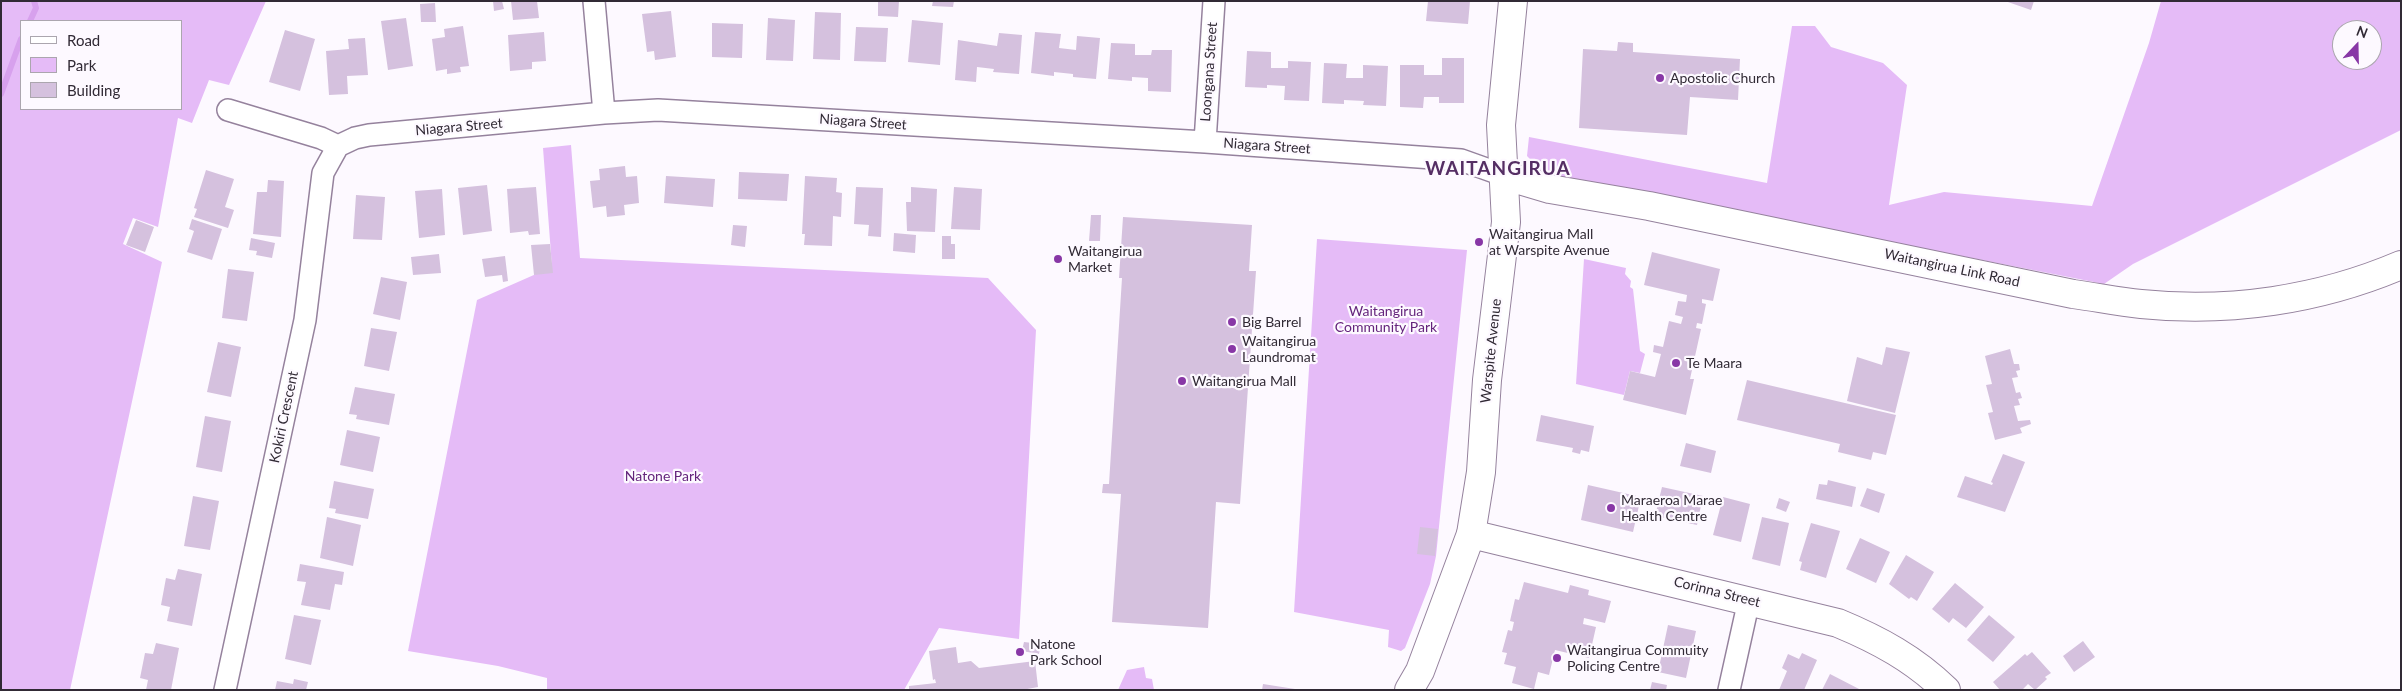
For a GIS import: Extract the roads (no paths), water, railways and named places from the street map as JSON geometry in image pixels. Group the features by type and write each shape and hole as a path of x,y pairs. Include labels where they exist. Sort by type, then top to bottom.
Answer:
{"main road":[{"name":"Warspite Avenue","path":"1409,690 1420,671 1471,534 1481,472 1487,380 1506,222 1501,126 1513,1"},
{"name":"Waitangirua Link Road","path":"1503,174 1550,188 1704,217 2073,294 2140,304 2194,307 2250,304 2295,298 2341,287 2401,265"},
{"name":"Corinna Street","path":"1471,534 1838,623 1876,638 1903,655 1946,690"}],"street":[{"path":"594,1 604,113"},
{"name":"Loongana Street","path":"1205,142 1214,1"},
{"path":"228,110 338,146"},
{"name":"Niagara Street","path":"338,146 355,138 369,135 604,113 658,110 1205,142 1461,160 1503,174"},
{"name":"Kokiri Crescent","path":"225,690 305,320 322,173 338,146"},
{"path":"1729,690 1749,600"}],"waterway":[{"path":"30,20 36,8 34,1"},
{"path":"1,94 20,42"}],"place":[{"name":"Apostolic Church","path":"1660,78"},
{"name":"Waitangirua Mall at Warspite Avenue","path":"1479,242"},
{"name":"Waitangirua Market","path":"1058,259"},
{"name":"Big Barrel","path":"1232,322"},
{"name":"Waitangirua Laundromat","path":"1232,349"},
{"name":"Te Maara","path":"1676,363"},
{"name":"Waitangirua Mall","path":"1182,381"},
{"name":"Maraeroa Marae Health Centre","path":"1611,508"},
{"name":"Natone Park School","path":"1020,652"},
{"name":"Waitangirua Commuity Policing Centre","path":"1557,658"}],"district":[{"name":"WAITANGIRUA","path":"1498,169"}],"park label":[{"name":"Waitangirua Community Park","path":"1386,320"},
{"name":"Natone Park","path":"663,476"}]}
